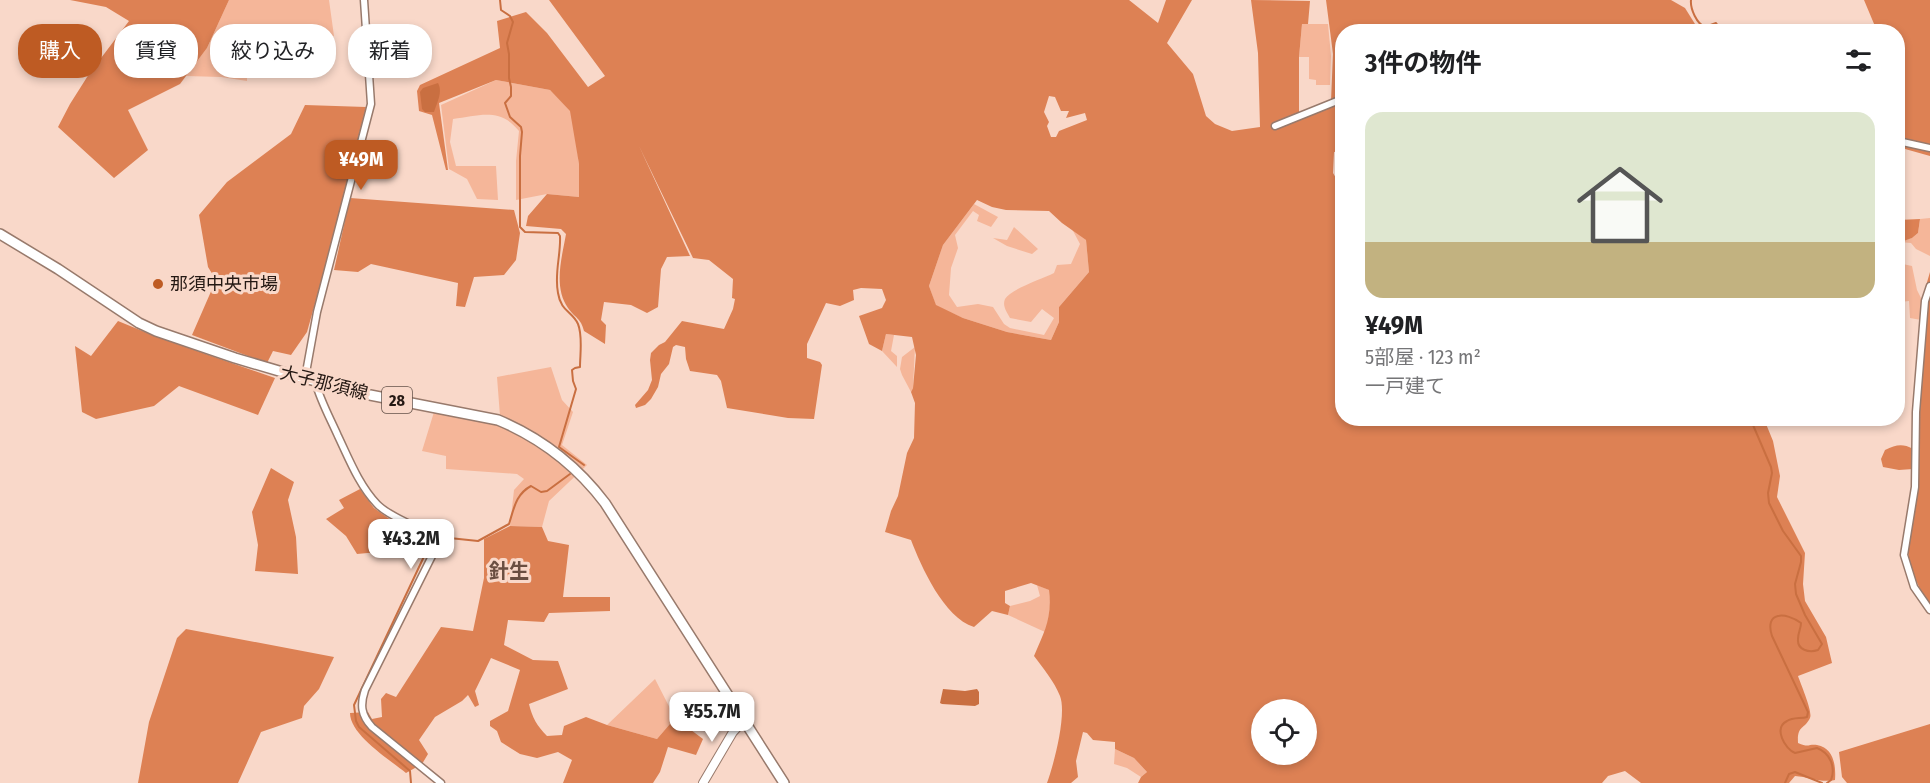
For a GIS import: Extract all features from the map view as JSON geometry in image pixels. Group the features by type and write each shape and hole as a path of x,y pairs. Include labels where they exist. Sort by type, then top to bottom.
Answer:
{"main road":[{"name":"大子那須線","path":"0,234 139,323 166,335 315,381 498,420 518,428 566,461 590,483 605,503 784,783"}],"street":[{"path":"305,378 317,312 371,104 364,0"},
{"path":"1275,126 1335,102"},
{"path":"1905,143 1930,148"},
{"path":"1930,286 1925,302 1916,412 1915,487 1904,555 1914,587 1930,610"},
{"path":"315,381 327,412 366,491 378,506 432,539 434,546 432,556 361,700 365,719 372,727 441,783"},
{"path":"703,783 733,732 744,720"}],"shaded area":[{"path":"70,0 229,0 218,24 210,24 210,41 198,60 198,24 127,24 129,21 106,7"},
{"path":"229,0 329,0 332,24 218,24"},
{"path":"549,0 1129,0 1158,23 1166,0 1192,0 1167,43 1193,74 1206,116 1215,124 1232,131 1260,127 1258,53 1251,0 1310,1 1308,24 1302,24 1299,57 1299,114 1331,101 1333,54 1326,0 1671,0 1685,8 1695,24 1335,24 1333,173 1335,176 1335,426 1767,426 1773,441 1780,476 1777,497 1805,553 1803,584 1805,601 1826,637 1832,663 1798,676 1808,704 1810,718 1800,730 1798,743 1806,746 1817,745 1827,750 1833,758 1835,780 1795,776 1789,783 1641,783 1625,771 1608,776 1602,783 1138,783 1147,772 1134,758 1115,749 1115,742 1093,740 1083,732 1076,761 1078,777 1071,783 1047,783 1059,739 1062,704 1055,685 1034,656 1048,617 1049,590 1031,583 1005,591 1005,603 1010,606 1008,615 992,611 974,627 963,622 953,613 935,590 911,540 885,532 898,496 907,453 914,438 915,403 911,392 916,355 912,337 886,334 882,351 869,344 859,316 882,308 886,300 882,289 853,290 854,300 840,306 826,303 807,344 807,358 820,362 822,365 814,419 788,418 727,408 721,381 717,375 690,371 685,347 676,345 673,347 669,364 661,374 658,387 651,399 645,405 636,408 635,405 648,390 652,380 651,353 665,342 682,321 724,329 735,299 732,298 733,279 709,260 693,258 639,146 690,256 667,257 661,269 658,307 647,313 631,305 604,302 601,320 606,325 605,344 584,331 563,300 560,272 566,234 561,229 526,226 528,216 547,194 579,197 579,164 570,111 550,90 496,80 439,103 448,170 446,170 432,115 419,111 417,91 420,85 500,48 497,21 526,12 547,33 588,87 605,76","holes":["1049,96 1055,97 1061,111 1069,111 1066,118 1085,113 1087,120 1059,131 1056,137 1051,137 1047,126 1049,122 1044,112","977,200 1006,210 1049,211 1086,240 1089,272 1059,307 1059,322 1051,340 1007,332 963,318 936,305 929,286 943,245"]},
{"path":"1864,0 1930,0 1930,156 1905,149 1905,24 1874,24"},
{"path":"1302,24 1328,24 1331,56 1330,85 1316,85 1316,80 1309,79 1309,57 1299,57"},
{"path":"114,41 114,78 184,78 180,84 128,110 148,150 114,178 58,127 86,78 102,78 102,57"},
{"path":"210,41 210,77 198,76 198,60"},
{"path":"228,78 247,78 247,81"},
{"path":"496,80 550,90 573,113 579,164 579,197 547,194 516,200 519,131 512,123 497,116 480,115 453,119 450,142 456,166 496,166 498,200 477,199 467,179 449,169 441,105"},
{"path":"438,83 440,94 434,112 425,112 422,109 420,92 423,88"},
{"path":"305,105 366,107 307,332 291,355 273,351 267,363 192,335 216,280 208,267 199,215 227,182 291,134"},
{"path":"350,198 514,210 520,233 516,260 504,275 474,277 465,307 456,306 458,283 371,264 358,272 334,270"},
{"path":"974,204 998,217 991,227 977,221 979,215 973,211 955,235 958,248 951,268 949,295 957,307 978,304 993,307 1004,324 1010,328 1044,335 1054,318 1042,309 1031,322 1010,318 1004,307 1005,299 1020,288 1054,273 1057,265 1071,264 1080,244 1072,229 1086,240 1089,272 1059,307 1059,322 1051,340 1007,332 963,318 936,306 929,286 943,245"},
{"path":"1930,218 1930,256 1916,249 1911,243 1905,242 1905,240 1918,233 1920,219"},
{"path":"1920,219 1918,233 1905,240 1905,220"},
{"path":"1014,227 1038,249 1032,254 1007,246 993,238 1007,240"},
{"path":"1905,264 1912,266 1917,290 1923,302 1921,320 1910,318 1909,301 1905,301"},
{"path":"1930,272 1930,605 1924,598 1911,569 1907,547 1916,488 1913,469 1899,470 1883,467 1881,459 1885,450 1892,447 1902,445 1913,449 1912,421 1923,296"},
{"path":"118,321 275,378 258,415 179,386 154,406 96,419 82,412 75,346 91,356"},
{"path":"886,334 894,335 891,351 897,356 897,367 882,351"},
{"path":"915,347 911,392 900,369 902,357"},
{"path":"551,367 562,400 573,412 562,445 587,465 549,501 542,527 510,526 514,490 524,479 517,474 446,469 446,456 422,451 434,412 499,424 497,377"},
{"path":"271,468 294,482 288,500 296,537 298,574 255,571 258,545 252,512"},
{"path":"360,489 374,508 412,535 406,553 389,551 357,554 346,536 326,519 344,508 339,500"},
{"path":"510,526 542,527 548,541 569,545 563,597 610,597 610,611 549,613 544,622 508,620 504,645 533,660 558,661 568,689 529,704 540,729 547,736 562,735 564,726 586,717 657,739 675,718 703,739 696,755 668,747 660,772 653,783 563,783 572,760 558,752 537,758 520,754 501,742 497,731 490,726 490,721 508,711 520,670 491,658 475,691 479,705 475,707 468,695 435,717 419,740 428,754 422,764 406,773 356,730 350,713 368,712 372,719 382,717 381,699 386,693 396,697 441,627 473,631 484,578 484,539"},
{"path":"1037,585 1049,590 1049,617 1045,632 1008,615 1010,606 1040,596"},
{"path":"186,629 334,657 319,689 304,706 302,718 261,732 238,783 138,783 149,722 177,638"},
{"path":"655,679 675,718 657,739 607,725"},
{"path":"943,689 965,691 977,689 979,704 975,706 942,704 940,703"},
{"path":"1930,724 1930,783 1847,783 1842,777 1839,752"},
{"path":"1115,749 1134,758 1147,772 1141,777 1127,768 1114,764"}],"waterway":[{"path":"500,0 501,10 510,16 513,22 507,43 511,96 505,103 510,117 521,127 522,132 520,227 525,232 558,233 560,236 557,279 559,299 578,324 580,334 580,367 572,370 576,389 559,447 584,465"},
{"path":"1691,0 1693,12 1700,24"},
{"path":"1713,24 1717,24"},
{"path":"1753,426 1771,467 1769,503 1783,531 1801,556 1795,584 1796,594 1822,644 1818,650 1804,650 1798,643 1801,623 1783,616 1778,616 1771,622 1772,636 1808,712 1807,717 1792,719 1783,724 1782,738 1795,753 1817,748 1822,750 1831,761 1833,770 1831,780 1827,783"},
{"path":"440,537 478,541 509,524 516,502 526,489 531,486 541,492 547,491 570,474"},
{"path":"411,783 410,771 359,727 354,705 428,548"},
{"path":"1785,783 1789,774 1795,772 1822,783"}],"place":[{"name":"那須中央市場","path":"158,284"}],"district":[{"name":"針生","path":"509,571"}]}
